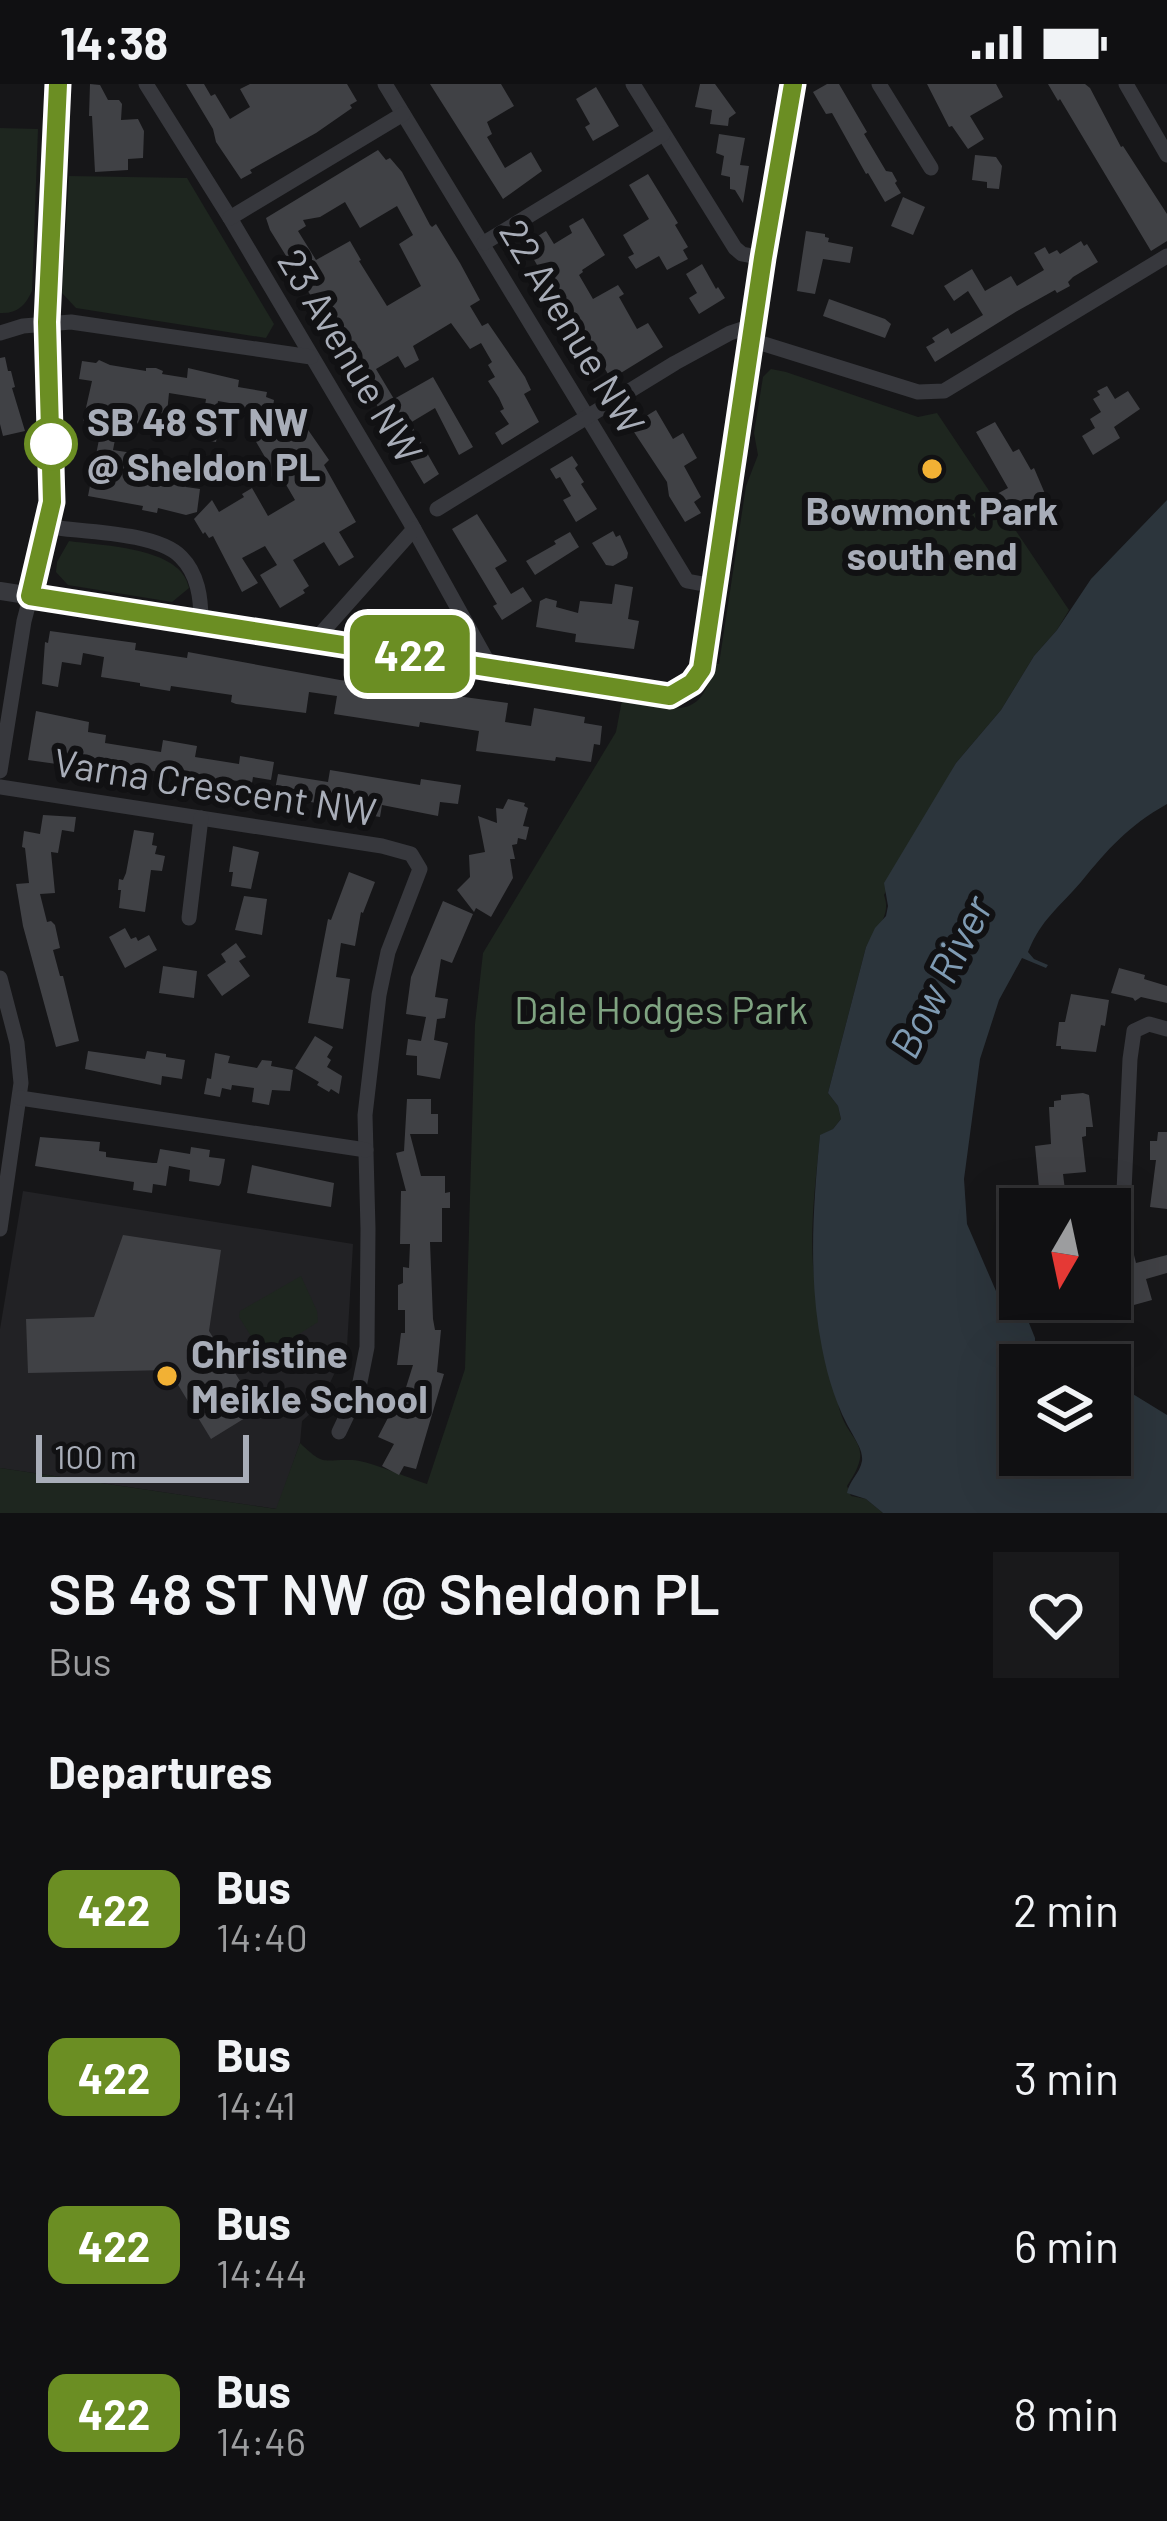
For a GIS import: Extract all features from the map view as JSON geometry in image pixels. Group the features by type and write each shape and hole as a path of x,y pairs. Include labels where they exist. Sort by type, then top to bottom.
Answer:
{"street":[{"path":"0,771 30,596 52,502 47,322 58,84"},
{"name":"23 Avenue NW","path":"146,84 230,218 490,666"},
{"name":"22 Avenue NW","path":"386,84 687,581 714,586"},
{"path":"633,84 736,248 763,258"},
{"path":"0,591 670,696 692,683 702,669 793,84"},
{"path":"879,84 931,168"},
{"path":"1126,84 1167,155"},
{"path":"230,218 403,114"},
{"path":"484,243 663,134"},
{"path":"437,508 730,333 753,332 918,392 944,391 1167,256"},
{"path":"0,333 70,322 311,357"},
{"path":"49,527 137,539 163,545 181,556 200,593 201,621"},
{"path":"316,639 414,530"},
{"name":"Varna Crescent NW","path":"0,787 411,854 420,869 388,952 364,1115 365,1150"},
{"path":"189,918 201,818"},
{"path":"0,978 17,1043 20,1098 0,1229"},
{"path":"1124,1188 1135,1031 1149,1024 1167,1029"},
{"path":"20,1098 365,1150 368,1347 358,1392 339,1432"}],"shaded area":[{"name":"Christine Meikle School","path":"23,1191 353,1244 347,1347 319,1406 302,1421 300,1443 277,1509 0,1468 0,1329"}],"green space":[{"path":"0,128 38,129 32,291 20,308 6,313 0,313"},
{"path":"69,176 187,178 274,324 266,338 76,308 62,293"},
{"name":"Dale Hodges Park","path":"771,369 918,417 937,413 1069,610 1001,710 956,763 884,895 884,916 866,947 828,1093 841,1119 820,1136 812,1233 815,1283 838,1403 860,1451 847,1486 851,1496 866,1499 883,1513 0,1513 0,1468 276,1509 300,1443 320,1459 360,1461 427,1484 465,1369 475,1024 483,953 616,732 622,700 669,708 692,704 708,683 713,664 719,664 746,486 758,455 754,433 763,377"},
{"path":"69,541 157,556 183,574 189,588 172,602 68,585 56,572"},
{"path":"301,1276 318,1322 262,1354 239,1317 240,1311"}],"water":[{"name":"Bow River","path":"1167,500 1167,804 1120,839 1051,914 1028,952 1048,965 1022,958 999,1000 980,1059 964,1179 967,1224 999,1294 999,1320 1026,1320 1035,1338 1035,1344 999,1344 999,1476 1131,1476 1131,1393 1167,1415 1167,1513 883,1513 866,1499 847,1493 862,1454 827,1371 818,1322 813,1269 820,1135 841,1119 828,1093 866,947 886,916 884,883 956,763 1001,710 1091,579"}],"building":[{"path":"90,84 100,85 108,100 119,100 121,120 138,119 144,131 143,158 128,159 128,170 95,172"},
{"path":"186,84 204,84 230,119 250,107 240,89 250,84 347,84 357,101 316,133 241,179"},
{"path":"430,84 501,84 514,106 487,122 492,134 487,137 505,168 531,152 542,171 503,199"},
{"path":"700,84 715,84 736,113 728,126 710,124 712,110 695,107"},
{"path":"839,84 901,193 885,202 832,113 826,114 813,92"},
{"path":"927,84 996,84 1003,97 970,116 984,139 968,149 949,127"},
{"path":"1048,84 1090,88 1121,147 1167,214 1167,241 1151,251"},
{"path":"596,87 619,126 593,141 576,99"},
{"path":"719,134 745,138 740,165 749,166 743,203 730,189 730,177 721,175 724,156 716,153"},
{"path":"378,150 386,160 390,158 430,225 436,224 460,263 480,300 470,306 482,326 488,323 525,377 531,390 524,394 539,422 502,445 495,433 509,424 488,381 495,377 488,365 492,362 481,343 470,349 451,323 413,346 419,360 405,368 398,356 376,369 394,399 433,377 473,447 459,455 435,408 410,423 439,474 424,484 360,377 356,379 266,218","holes":["345,202 360,228 397,206 413,235 399,244 421,286 387,306 350,241 316,260 298,231 306,226 303,220 320,217"]},
{"path":"975,155 996,157 1002,166 999,189 972,180"},
{"path":"648,174 688,247 683,250 688,259 667,270 659,256 636,269 623,235 649,219 629,185"},
{"path":"903,197 925,207 913,235 891,226"},
{"path":"583,218 605,255 579,275 593,299 618,285 624,294 619,297 637,329 648,323 663,347 611,379 525,244 546,231 554,244 572,233 569,226"},
{"path":"806,231 853,247 850,263 823,259 815,294 797,291"},
{"path":"1081,241 1098,262 1073,277 1070,286 1019,310 935,362 926,347 935,342 932,338 948,328 951,334 983,315 968,291 954,301 944,286 972,269 985,291 1011,276 1017,286 1044,270 1034,253 1045,247 1049,254 1057,250 1060,254"},
{"path":"702,264 725,298 699,314 689,298 697,293 686,274"},
{"path":"829,299 885,319 891,324 885,338 823,316"},
{"path":"5,357 25,431 3,436 0,358"},
{"path":"99,360 187,378 188,368 239,380 238,387 267,392 266,397 274,400 271,421 240,414 241,405 218,401 216,442 200,439 206,399 169,393 165,433 118,424 113,450 146,455 144,470 188,477 186,487 200,489 197,512 186,515 158,508 157,513 88,496 102,424 83,421 92,381 79,379 82,361"},
{"path":"1107,386 1115,399 1128,391 1140,409 1114,427 1120,438 1093,455 1082,436 1095,428 1090,419 1101,412 1093,399"},
{"path":"656,410 673,439 683,433 697,458 684,466 701,497 694,502 701,513 685,522 669,496 667,482 630,426"},
{"path":"297,414 329,460 324,465 356,522 339,532 354,557 339,566 324,542 293,560 309,586 280,608 260,575 277,565 265,546 242,558 258,583 242,592 213,536 203,534 194,519 212,500 219,512 252,488 268,516 295,500 281,476 268,479 262,468 269,464 255,440"},
{"path":"995,422 1013,452 1019,449 1034,468 1046,496 1007,517 995,495 1008,488 976,432"},
{"path":"572,456 581,484 597,509 576,522 563,500 571,496 550,469"},
{"path":"477,514 507,561 495,568 511,594 523,587 532,601 502,620 452,529"},
{"path":"613,531 628,553 613,566 606,565 592,543"},
{"path":"570,532 579,547 535,575 526,561"},
{"path":"615,584 633,587 628,619 639,621 634,649 575,642 576,634 536,627 540,601 557,601 556,607 578,613 580,601 612,604"},
{"path":"50,631 136,643 135,650 187,658 188,652 340,680 508,703 505,722 531,726 534,708 585,717 584,723 602,726 600,745 594,744 591,762 476,751 479,731 334,714 337,696 309,692 306,713 236,704 231,702 232,695 140,686 101,677 104,657 83,653 81,665 62,662 58,687 42,684"},
{"path":"36,711 89,722 88,732 106,735 105,743 161,752 163,740 197,746 195,757 239,764 240,756 274,762 271,780 231,780 230,786 65,758 64,765 28,760"},
{"path":"330,770 420,785 421,779 461,785 458,804 440,802 438,816 382,805 380,817 362,814 365,797 339,795 337,807 274,795 278,774 328,782"},
{"path":"508,799 525,803 523,826 529,827 526,840 518,838 512,845 513,878 491,917 476,908 474,912 457,890 470,877 469,855 485,852 478,816 497,823 496,808 503,809"},
{"path":"43,815 76,817 74,832 62,830 58,853 51,852 55,893 40,894 47,922 55,925 60,948 53,950 79,1041 56,1047 16,884 29,883 24,831 40,834"},
{"path":"134,830 154,833 155,854 165,856 162,871 151,870 145,912 119,908 119,879 126,873"},
{"path":"233,846 259,852 251,889 231,886"},
{"path":"349,872 375,882 361,912 355,946 341,943 336,977 350,979 343,1029 308,1023 328,919"},
{"path":"244,896 267,899 262,935 235,930"},
{"path":"443,901 473,914 452,963 441,959 435,997 448,999 445,1018 437,1019 434,1040 448,1043 440,1079 417,1075 417,1056 406,1055 408,1039 421,1041 426,1017 406,1014 411,977"},
{"path":"125,928 131,939 149,935 157,950 125,968 109,937"},
{"path":"236,943 246,957 239,961 250,976 222,996 207,975 226,962 221,954"},
{"path":"163,966 197,971 194,998 159,993"},
{"path":"1119,968 1167,986 1167,1003 1141,997 1135,1001 1111,993"},
{"path":"1071,994 1109,1000 1096,1052 1056,1046 1059,1022 1065,1022"},
{"path":"315,1036 333,1047 327,1067 342,1076 339,1094 295,1068"},
{"path":"88,1051 145,1059 147,1051 166,1054 185,1060 182,1079 162,1076 161,1085 85,1069"},
{"path":"215,1053 230,1056 228,1063 257,1068 262,1060 272,1061 271,1066 293,1070 290,1091 272,1090 269,1105 252,1102 254,1088 232,1085 231,1090 222,1088 220,1097 204,1094"},
{"path":"1061,1095 1089,1095 1093,1127 1086,1127 1082,1137 1086,1172 1063,1174 1065,1188 1039,1188 1035,1146 1051,1144 1049,1107"},
{"path":"407,1099 431,1099 431,1114 438,1114 438,1134 410,1134 421,1176 445,1176 450,1208 442,1208 442,1242 430,1242 433,1319 435,1330 441,1330 437,1372 444,1374 416,1469 404,1466 399,1475 382,1466 394,1444 378,1437 396,1395 403,1397 413,1365 397,1365 401,1333 405,1333 405,1310 398,1310 398,1285 403,1283 403,1267 409,1268 410,1244 400,1244 401,1191 406,1191 396,1153 404,1151"},
{"path":"1158,1132 1167,1132 1167,1209 1150,1207 1156,1160 1150,1160 1150,1141 1157,1141"},
{"path":"40,1137 100,1142 99,1151 106,1152 106,1157 153,1163 160,1149 190,1154 191,1147 210,1150 209,1157 225,1159 221,1183 189,1181 190,1170 169,1166 166,1186 153,1184 152,1193 133,1190 134,1182 35,1166"},
{"path":"252,1165 334,1183 331,1207 247,1193"},
{"path":"123,1235 221,1250 209,1331 258,1410 211,1439 169,1370 28,1373 26,1319 94,1317"},
{"path":"1131,1243 1136,1263 1167,1255 1167,1273 1146,1279 1152,1300 1131,1306"}],"bus line":[{"name":"422","path":"58,84 47,322 52,502 30,596 670,696 692,683 702,669 793,84"}],"place":[{"name":"SB 48 ST NW @ Sheldon PL","path":"51,444"},
{"name":"Bowmont Park south end","path":"932,469"},
{"name":"Christine Meikle School","path":"167,1376"}]}
